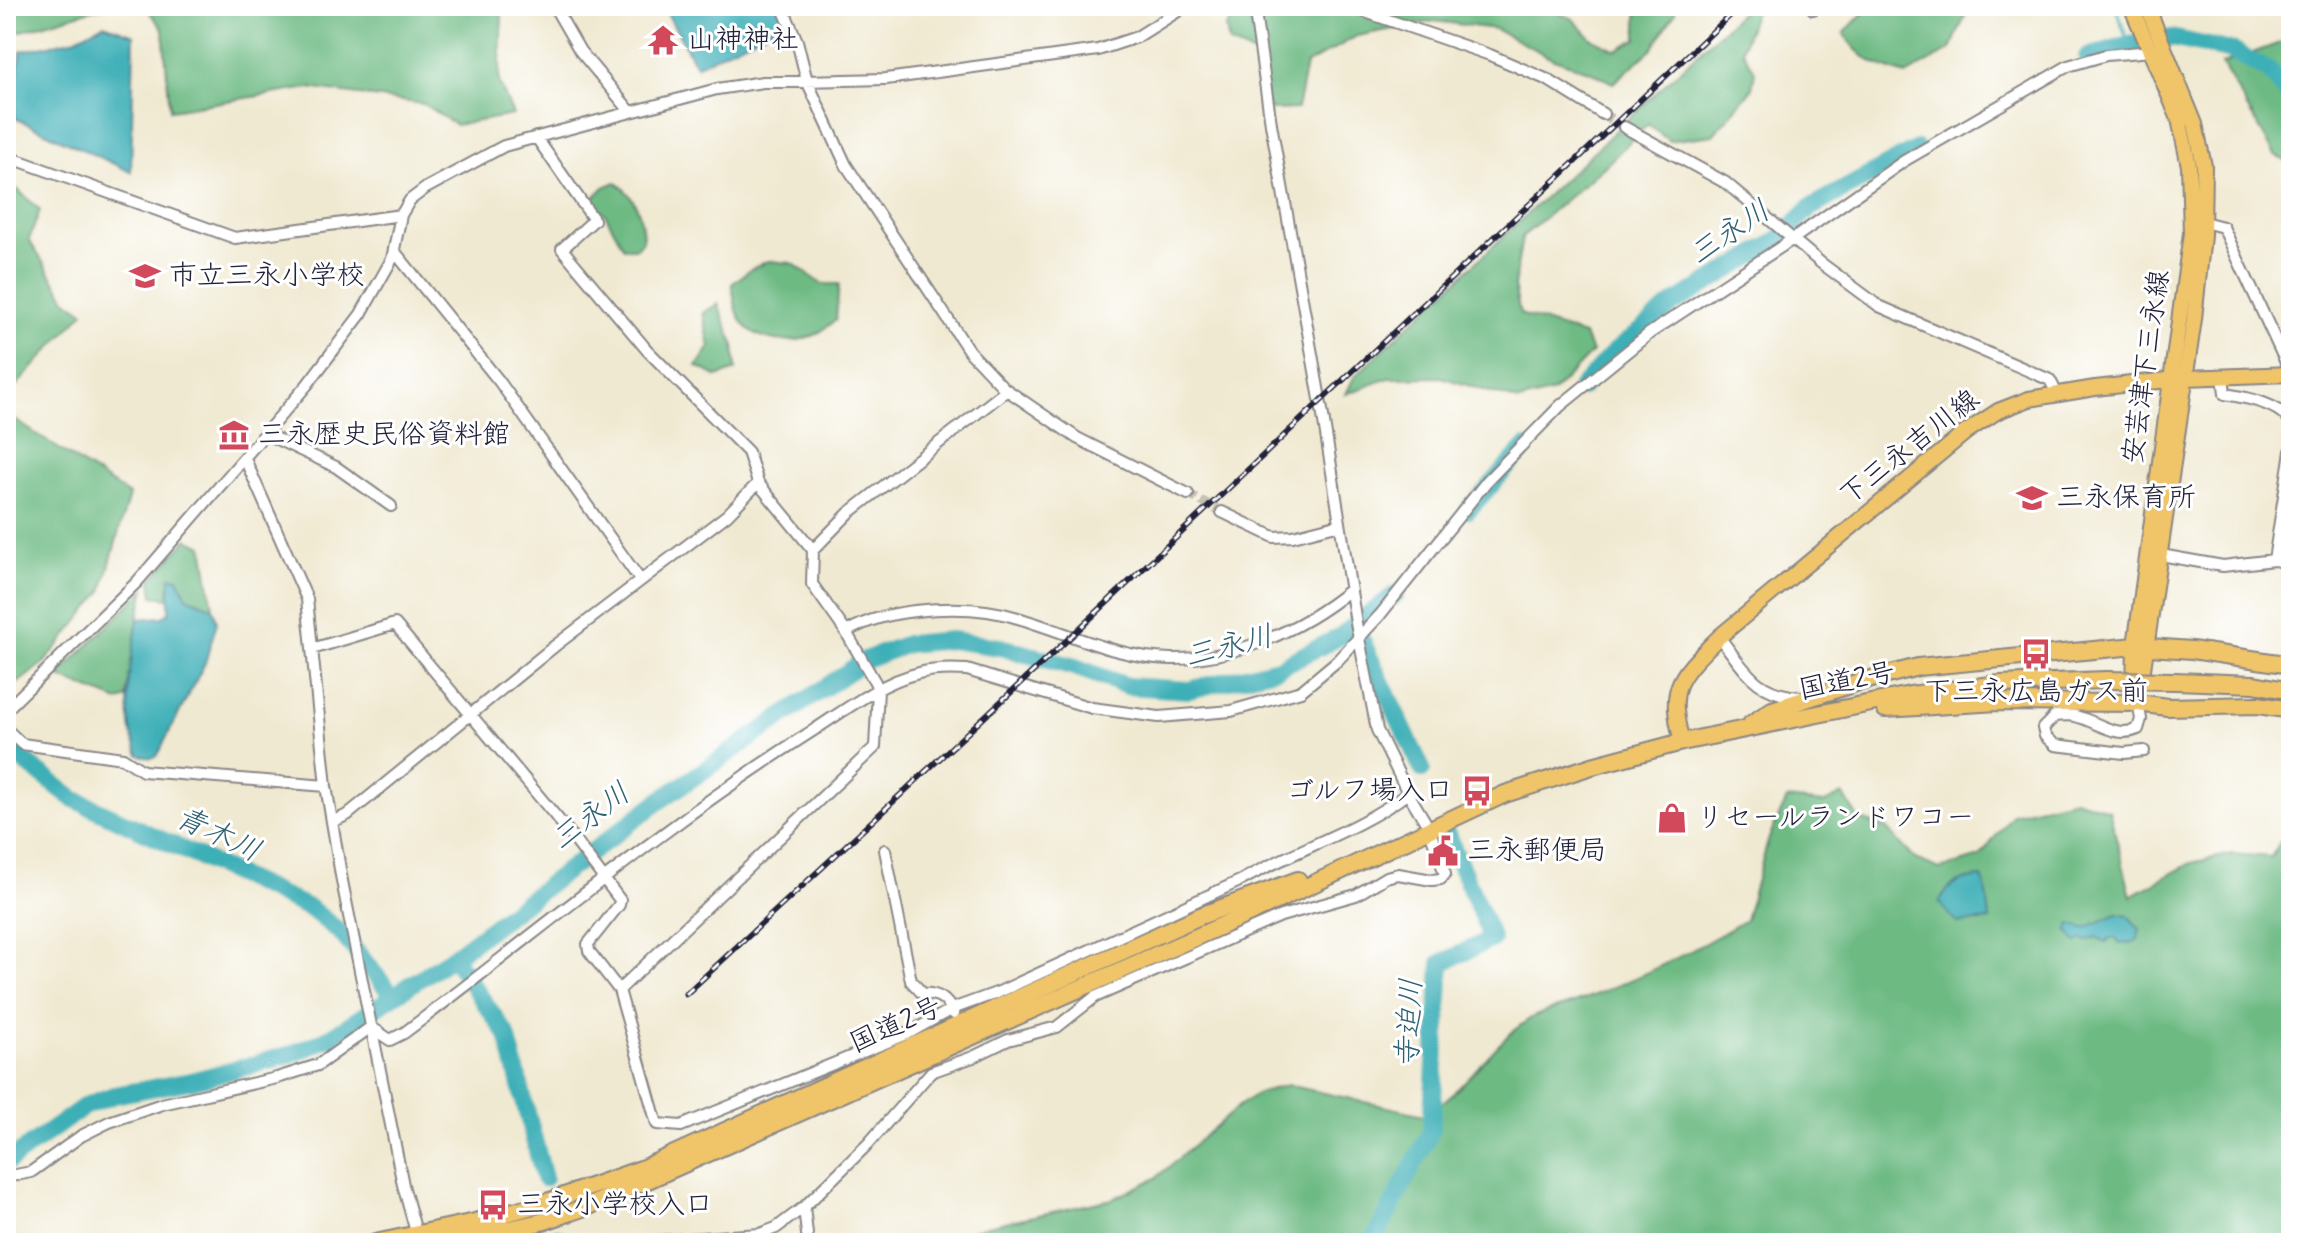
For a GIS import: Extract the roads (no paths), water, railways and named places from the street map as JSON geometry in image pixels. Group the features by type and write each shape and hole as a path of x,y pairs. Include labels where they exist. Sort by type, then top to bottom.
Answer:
{"highway":[{"path":"1743,729 1772,710 1918,667 2142,647 2192,650 2291,665"},
{"name":"国道2号","path":"450,1243 545,1221 589,1206 1255,911 1505,794 1592,766 1682,742 1835,710 1910,695 2000,684 2175,681 2254,684 2291,691"},
{"path":"1835,710 1998,702 2138,703 2167,707 2258,705 2291,710"},
{"name":"国道2号","path":"375,1243 418,1238 550,1201 641,1169 1200,916 1429,828"}],"main road":[{"name":"安芸津下三永線","path":"2131,6 2146,22 2160,52 2179,119 2197,221 2180,379 2142,647 2138,703"},
{"name":"安芸津下三永線","path":"2146,22 2147,6"},
{"name":"下三永吉川線","path":"1682,742 1674,705 1677,687 1687,668 1719,637 1966,432 1998,411 2029,399 2057,394 2180,379 2290,374"}],"street":[{"path":"554,6 580,51 630,111"},
{"path":"782,6 797,41 807,81 846,165 969,351 1007,390 1077,438 1188,494"},
{"path":"6,710 137,582 266,434 361,314 395,252 401,215 410,200 426,188 504,146 717,89 763,82 886,79 1098,50 1137,37 1186,6"},
{"path":"628,1243 760,1234 776,1228 804,1207 868,1144 931,1072 971,1052 1057,1027 1095,997 1281,916 1356,895 1386,877 1398,874 1432,880 1441,879 1445,874 1429,828 1377,730 1350,590 1254,6"},
{"path":"1348,6 1490,55 1534,74 1603,114"},
{"path":"370,1023 390,1040 404,1033 602,876 876,686 917,673 967,670 1092,708 1126,715 1159,717 1231,711 1301,691 1337,661 1380,615 1487,481 1560,406 1650,333 1904,161 2068,66 2106,55 2160,52"},
{"path":"1624,127 1726,183 1821,263 1879,306 2050,380 2057,394"},
{"path":"536,137 594,220 562,249 647,350 748,452 758,483 813,550 812,584 848,636 876,686 875,747 619,990"},
{"path":"6,156 50,169 235,238 401,215"},
{"path":"2197,221 2223,227 2290,374"},
{"path":"395,252 499,381 640,580"},
{"path":"2223,376 2225,394 2257,400 2288,417 2291,424"},
{"path":"813,550 849,513 1007,390"},
{"path":"266,434 336,467 391,506"},
{"path":"2274,560 2291,451"},
{"path":"245,459 307,599 326,786 342,881 403,1185 418,1238"},
{"path":"334,821 347,815 470,714 727,515 758,483"},
{"path":"1222,512 1274,537 1293,536 1340,524"},
{"path":"2154,554 2223,566 2274,560 2291,564"},
{"path":"848,636 884,615 937,608 973,608 1017,617 1096,646 1149,657 1186,658 1221,654 1288,630 1333,604 1350,590"},
{"path":"312,649 395,624 568,831 620,900 588,944 589,951 619,990 657,1124 681,1126 954,1014 1242,880 1278,859 1369,821 1408,793"},
{"path":"1719,637 1759,686 1789,696 1811,698"},
{"path":"2138,703 2141,719 2138,729 2128,734 2073,715 2055,716 2043,728 2045,736 2055,745 2124,753 2144,751"},
{"path":"6,729 22,744 123,758 143,771 326,786"},
{"path":"885,850 911,981 922,993 936,994 947,1000 954,1014"},
{"path":"6,1177 31,1172 81,1136 109,1122 162,1104 277,1078 318,1065 370,1023"},
{"path":"804,1207 808,1243"}],"water":[{"path":"663,6 781,6 788,21 696,66"},
{"path":"104,24 134,35 131,172 15,118 14,94 21,51 72,40"},
{"path":"170,577 178,578 187,597 213,608 217,622 205,663 157,756 151,758 139,755 133,738 129,722 128,687 138,619 162,617 169,613"},
{"path":"1982,877 1990,920 1957,923 1939,903 1942,897 1956,884"},
{"path":"2117,914 2128,916 2140,929 2138,939 2120,944 2115,938 2106,942 2096,937 2077,943 2068,931 2071,924 2085,928"}],"waterway":[{"path":"2115,6 2129,44"},
{"name":"三永川","path":"2087,57 2129,44 2171,38 2232,51 2269,71 2291,98"},
{"name":"三永川","path":"1582,387 1612,354 1673,304 1777,241 1810,208 1917,149"},
{"name":"三永川","path":"1468,510 1526,447"},
{"name":"三永川","path":"6,1163 85,1106 114,1095 191,1081 260,1063 292,1054 329,1038 453,957 659,801 865,660 907,644 951,640 1000,647 1075,667 1127,686 1189,690 1278,668 1341,636 1396,594"},
{"name":"寺迫川","path":"1356,628 1422,769"},
{"name":"青木川","path":"6,741 24,761 74,799 311,909 341,933 393,996"},
{"name":"寺迫川","path":"1377,1243 1376,1236 1431,1131 1441,963 1492,939 1447,834"},
{"path":"453,957 507,1035 544,1178"},
{"path":"555,1243 557,1237"}],"tunnel":[{"path":"1603,114 1624,127"},
{"path":"1188,494 1222,512"}],"railway":[{"path":"686,994 1079,629 1740,6"}],"place":[{"name":"山神神社","path":"663,40"},
{"name":"市立三永小学校","path":"145,276"},
{"name":"三永歴史民俗資料館","path":"234,435"},
{"name":"三永保育所","path":"2032,498"},
{"name":"下三永広島ガス前","path":"2036,654"},
{"name":"ゴルフ場入口","path":"1477,791"},
{"name":"リセールランドワコー","path":"1672,818"},
{"name":"三永郵便局","path":"1443,851"},
{"name":"三永小学校入口","path":"493,1205"}]}
